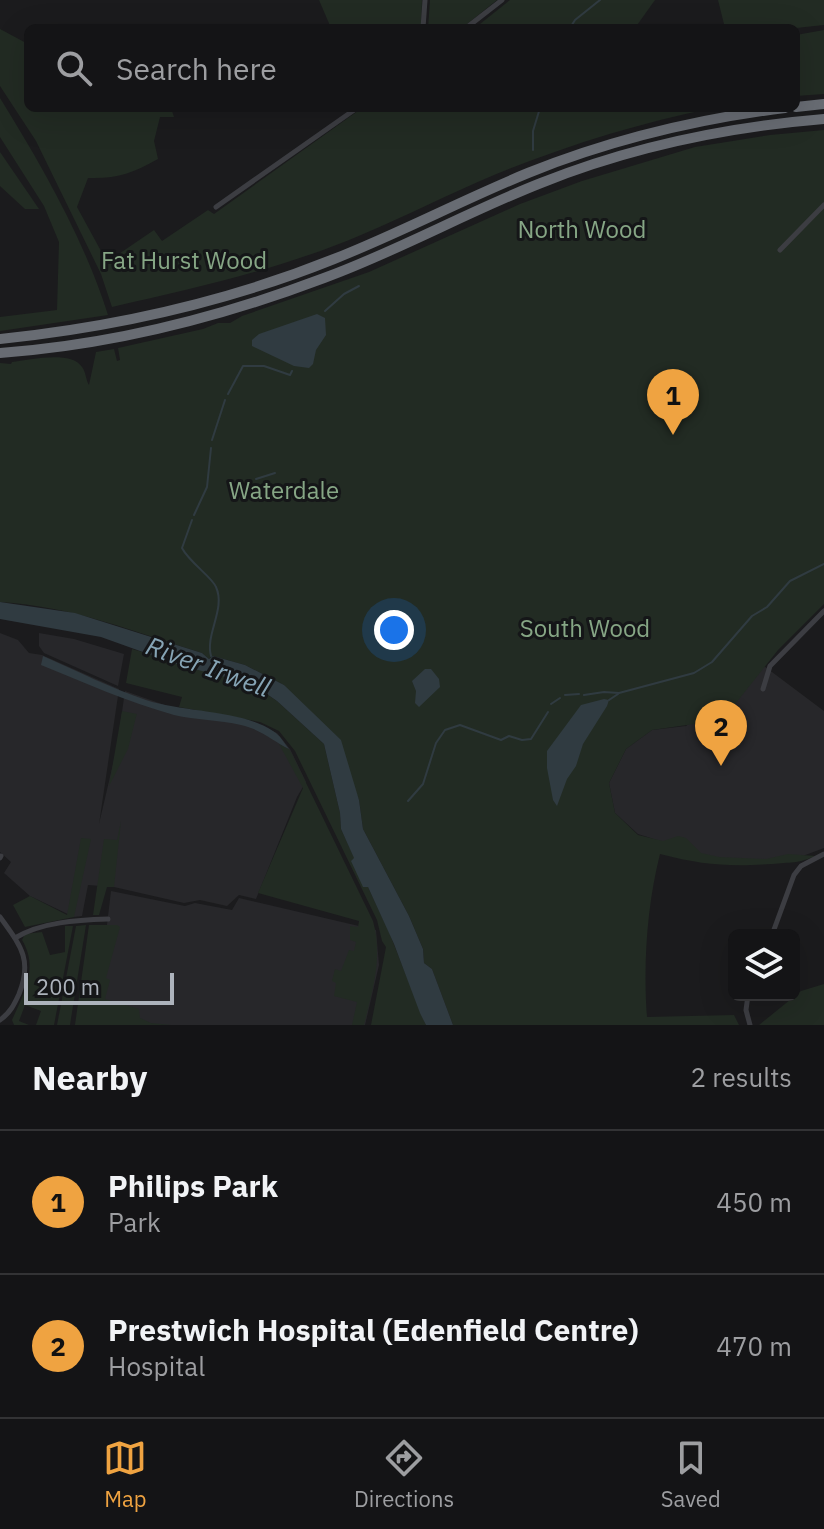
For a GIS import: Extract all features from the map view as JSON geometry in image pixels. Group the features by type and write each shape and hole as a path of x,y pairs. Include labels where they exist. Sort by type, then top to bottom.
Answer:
{"highway":[{"path":"800,107 824,104"},
{"path":"0,339 63,332 145,317 233,294 333,260 499,185 591,151 686,125 762,112"},
{"path":"0,353 120,336 220,313 327,277 519,192 590,166 701,136 763,125 824,119"}],"street":[{"path":"423,24 425,0"},
{"path":"471,24 502,0"},
{"path":"216,207 351,112"},
{"path":"780,250 824,205"},
{"path":"763,689 770,666 824,611"},
{"path":"774,929 794,875 801,866 824,854"},
{"path":"0,917 24,955 25,976 14,1006 2,1019"},
{"path":"15,938 25,932 59,923 108,919"},
{"path":"748,1001 749,1023"}],"shaded area":[{"path":"0,633 18,640 29,653 42,655 119,689 99,824 117,747 125,691 173,708 243,719 277,733 290,749 306,782 256,899 239,895 227,906 200,900 184,903 114,887 88,885 82,916 74,917 30,896 4,873 11,862 0,852"},
{"path":"39,633 74,639 124,654 118,686 44,653 39,646"},
{"path":"764,666 824,711 824,848 800,857 732,864 638,834 615,813 609,783 626,749 652,730 686,726 755,676"},
{"path":"111,891 185,906 195,903 232,910 239,898 376,930 379,965 365,1025 95,1025"}],"green space":[{"path":"319,0 422,0 421,24 329,24"},
{"path":"430,0 497,0 467,24 428,24"},
{"path":"510,0 655,0 638,24 480,24"},
{"path":"718,0 824,0 824,25 800,28 800,24 724,24"},
{"name":"Fat Hurst Wood","path":"0,29 24,42 24,112 172,112 174,117 160,117 154,141 158,159 124,174 88,178 77,207 107,262 154,230 162,241 208,210 214,214 356,112 695,112 630,128 548,154 300,258 207,285 112,307 101,274 36,141 0,86"},
{"path":"824,30 824,94 800,96 800,34"},
{"path":"0,98 61,204 87,259 108,315 0,331 0,317 57,310 59,242 44,206 0,137"},
{"path":"824,130 824,604 778,650 732,708 715,721 652,730 626,749 609,783 615,813 638,835 663,841 678,836 686,838 701,853 719,857 766,859 788,854 815,856 794,862 742,865 703,863 660,854 647,935 647,1017 734,1015 739,1025 453,1025 432,969 424,963 423,949 409,916 363,829 359,800 348,772 284,685 245,665 213,656 209,659 202,653 102,621 26,604 0,602 0,363 49,357 69,359 82,367 89,385 96,352 114,349 117,361 120,360 118,348 218,323 230,323 242,316 369,272 520,204 582,181 695,147"},
{"path":"0,152 39,209 25,209 0,186"},
{"path":"132,649 252,684 277,701 324,744 341,829 389,932 426,1025 371,1025 386,947 377,920 295,751 279,731 260,722 179,707 182,697 126,683"},
{"path":"122,711 137,714 128,749 109,786"},
{"path":"279,744 292,754 373,921 377,960 364,1025 352,1025 357,1002 334,996 336,983 332,981 335,969 341,971 349,950 354,951 356,942 350,940 350,926 358,927 359,921 258,893 303,788"},
{"path":"121,821 114,887 107,887 99,915 93,915 104,839 117,840"},
{"path":"81,838 91,839 74,917 25,927 13,905 30,896 67,915"},
{"path":"86,925 70,1025 57,1025 76,926"},
{"path":"89,925 120,927 106,978 110,980 105,999 139,1009 140,1018 151,1023 171,1025 75,1025"},
{"path":"65,926 73,926 54,1025 36,1025 41,1011 25,1005 19,1021 29,1025 14,1025 12,1020 28,980 29,961 22,940 25,934 42,932 50,955 65,952"},
{"path":"824,984 824,1025 759,1025 789,1001 800,1001 801,991"}],"water":[{"path":"317,314 325,318 326,335 309,368 294,366 252,346 252,340 259,334"},
{"name":"River Irwell","path":"0,602 75,613 202,653 209,659 213,656 245,665 284,685 341,740 359,800 363,829 409,916 423,949 424,963 432,969 453,1025 426,1025 420,1013 394,944 368,887 363,887 351,861 354,858 341,829 324,744 277,701 252,684 179,665 101,637 0,619"},
{"path":"43,656 146,700 259,724 280,737 289,749 248,727 174,715 123,698 41,665"},
{"path":"425,669 431,669 439,679 440,687 419,707 415,703 416,691 412,681"},
{"path":"609,700 607,706 583,744 557,806 547,768 547,751 581,705"}],"waterway":[{"path":"572,24 600,0"},
{"path":"533,150 533,131 539,112"},
{"path":"325,311 344,294 359,286"},
{"path":"228,394 243,366 264,366 290,375 292,371"},
{"path":"212,440 225,400"},
{"path":"194,515 207,487 211,448"},
{"path":"256,479 275,473"},
{"name":"River Irwell","path":"192,520 182,548 214,583 218,595 211,656"},
{"path":"584,695 619,693 694,673 712,662 752,616 767,607 790,581 824,564"},
{"path":"565,695 579,694"},
{"path":"609,700 618,694"},
{"path":"551,704 560,698"},
{"path":"408,801 423,784 436,743 445,730 460,725 501,740 509,736 531,739 548,712"}],"place":[{"name":"Philips Park","path":"673,435"},
{"name":"Prestwich Hospital (Edenfield Centre)","path":"721,766"}],"park label":[{"name":"North Wood","path":"582,230"},
{"name":"Waterdale","path":"284,491"},
{"name":"South Wood","path":"585,629"}]}
